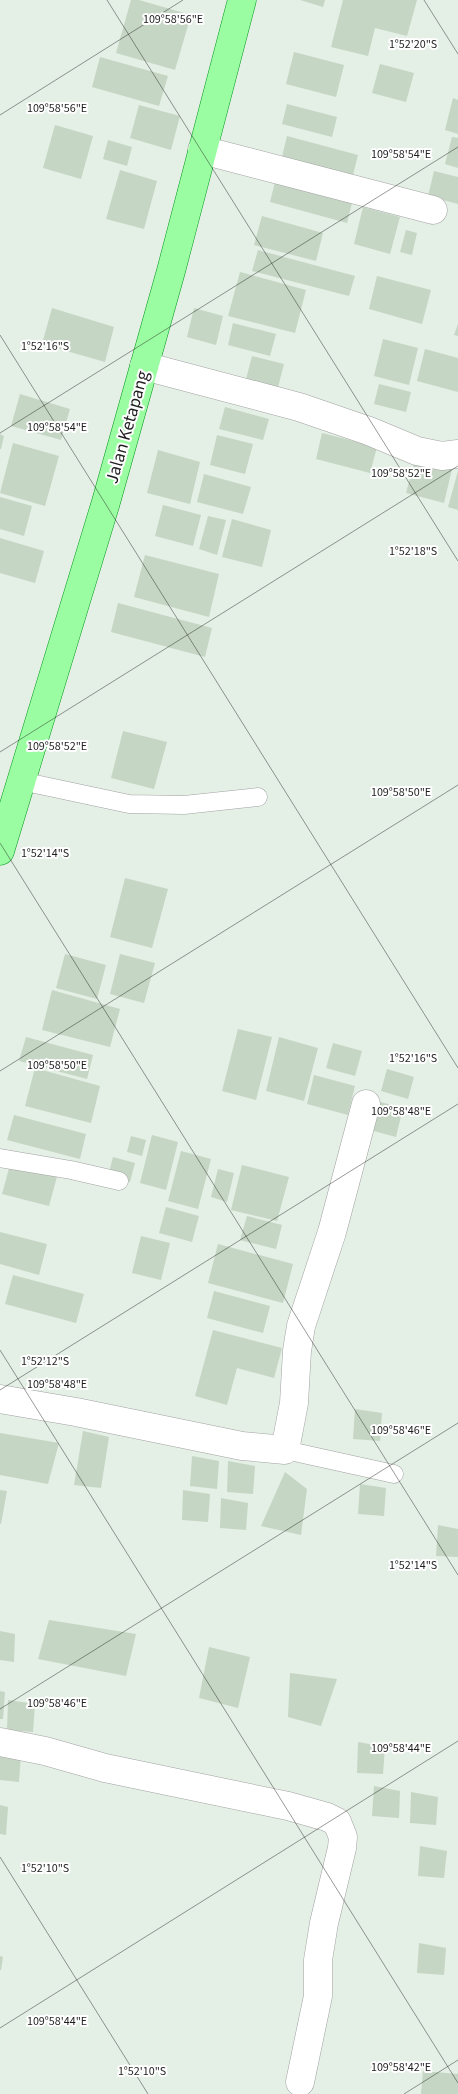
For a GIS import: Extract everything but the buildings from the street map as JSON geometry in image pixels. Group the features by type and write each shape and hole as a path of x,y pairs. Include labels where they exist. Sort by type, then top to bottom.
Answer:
{"main road":[{"name":"Jalan Ketapang","path":"0,851 106,502 242,0"}],"street":[{"path":"202,150 433,210"},
{"path":"144,366 299,407 369,431 417,451 442,456 458,454"},
{"path":"0,1399 76,1412 242,1446 285,1450 294,1403 297,1352 301,1326 332,1232 366,1104"},
{"path":"0,1742 45,1751 106,1768 288,1806 327,1817 337,1822 343,1837 342,1848 324,1923 318,1960 318,1996 300,2082"}],"lane":[{"path":"21,781 129,804 184,805 258,798"},
{"path":"0,1158 71,1170 119,1181"},
{"path":"285,1450 394,1474"}]}
